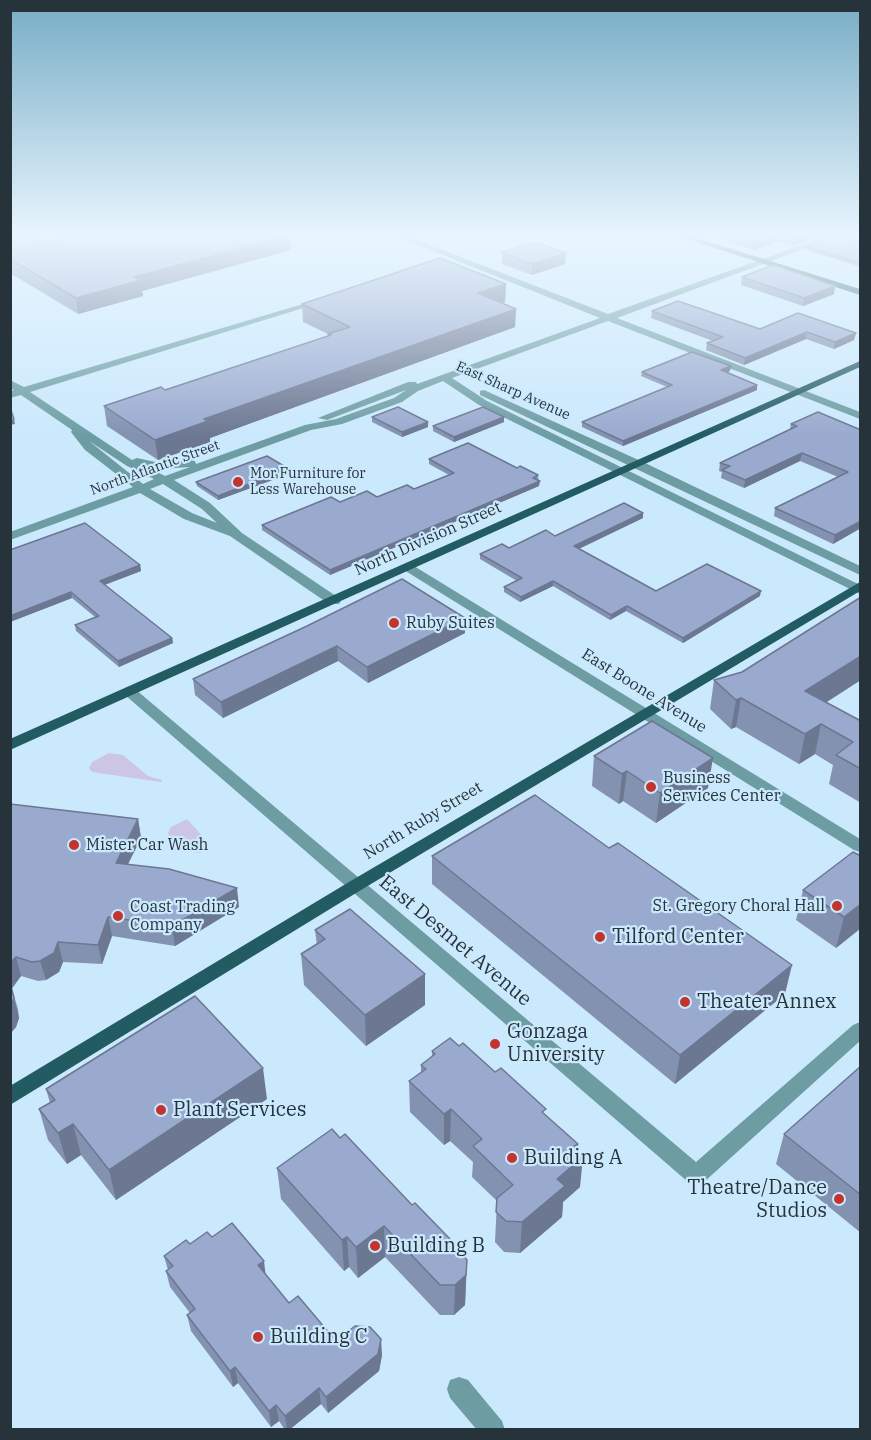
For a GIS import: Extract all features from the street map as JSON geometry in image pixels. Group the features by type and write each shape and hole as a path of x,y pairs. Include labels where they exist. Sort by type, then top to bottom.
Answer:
{"main road":[{"name":"North Division Street","path":"10,745 861,364"},
{"name":"North Ruby Street","path":"10,1097 645,712 859,588"}],"street":[{"path":"10,395 313,302"},
{"path":"567,302 861,416"},
{"name":"North Atlantic Street","path":"10,536 309,427 338,422 398,400 414,389 444,377 650,302"},
{"name":"North Atlantic Street","path":"309,427 327,415 348,407 420,381 444,377"},
{"name":"East Sharp Avenue","path":"444,377 483,403 859,588"},
{"name":"East Sharp Avenue","path":"444,377 639,464 861,571"},
{"path":"10,383 115,454 143,471 165,480 206,506 238,536 334,601"},
{"path":"398,400 422,391 442,388 483,403"},
{"path":"70,423 89,448 142,489 188,516 238,536"},
{"path":"115,454 160,466 232,456"},
{"name":"East Boone Avenue","path":"409,567 861,846"},
{"name":"East Desmet Avenue","path":"130,692 696,1176 861,1030"},
{"path":"459,1389 493,1430"}],"shaded area":[{"path":"109,753 123,755 148,776 162,780 161,782 92,772 89,768 92,762"},
{"path":"187,819 207,841 208,847 201,853 169,850 168,833 171,827"}],"building":[{"path":"500,302 516,309 204,419 208,421 155,440 104,406 161,387 165,390 350,327 302,304"},
{"path":"675,302 682,302 760,329 798,313 856,333 835,342 807,332 745,358 707,343 723,337 652,311"},
{"path":"692,352 731,366 721,370 757,385 623,441 582,422 672,385 642,372"},
{"path":"10,407 14,419 10,421"},
{"path":"398,407 428,422 402,432 372,417"},
{"path":"483,407 504,417 454,437 433,426"},
{"path":"818,412 861,430 861,521 835,535 775,508 848,472 802,453 745,480 722,470 730,466 720,463 797,426 791,424"},
{"path":"468,443 517,468 520,466 538,475 533,478 540,481 330,570 262,525 331,497 340,502 367,491 377,497 407,485 414,489 454,473 429,459"},
{"name":"Mor Furniture for Less Warehouse","path":"267,456 284,466 272,470 277,473 218,496 196,482"},
{"path":"624,503 643,513 574,546 656,591 707,564 761,591 683,638 627,606 611,615 553,581 521,597 504,587 522,578 480,554 502,544 509,548 546,530 555,536"},
{"path":"85,523 140,565 100,581 172,638 118,661 75,625 99,616 71,592 10,616 10,550"},
{"path":"402,579 465,618 367,667 337,646 221,702 193,679 307,626"},
{"path":"861,597 861,656 805,691 861,721 861,769 836,755 853,742 821,724 805,734 741,698 736,700 714,680 742,672"},
{"path":"652,721 713,758 660,793 627,771 622,774 594,756"},
{"path":"535,795 609,848 618,843 792,965 680,1055 432,856"},
{"path":"10,804 138,819 116,863 169,869 237,888 172,926 108,917 98,945 58,942 54,953 40,961 32,962 16,957 10,963"},
{"path":"853,852 861,856 861,904 844,917 803,890"},
{"path":"350,909 425,974 365,1015 301,954 325,939 315,930"},
{"path":"10,987 14,998 10,1007"},
{"name":"Plant Services","path":"195,996 263,1068 109,1170 73,1124 58,1133 39,1109 55,1100 46,1089"},
{"name":"Building A","path":"450,1038 459,1046 463,1043 495,1072 501,1068 546,1109 542,1112 578,1144 573,1147 583,1157 557,1179 565,1186 522,1222 506,1221 496,1212 497,1198 513,1185 473,1146 482,1139 451,1109 444,1114 409,1081 426,1069 421,1065 435,1054 432,1051"},
{"path":"861,1066 861,1195 784,1134"},
{"path":"332,1129 340,1138 345,1134 412,1205 415,1203 450,1239 467,1260 466,1275 455,1285 440,1285 384,1226 356,1247 347,1237 342,1240 277,1168"},
{"name":"Building C","path":"232,1223 264,1261 258,1265 289,1303 298,1296 336,1341 355,1326 370,1327 381,1339 378,1354 326,1397 319,1388 285,1416 276,1405 269,1411 235,1367 230,1371 187,1315 195,1309 166,1271 173,1266 164,1256 186,1240 190,1244 207,1232 212,1237"}],"place":[{"name":"Mor Furniture for Less Warehouse","path":"238,482"},
{"name":"Ruby Suites","path":"394,623"},
{"name":"Business Services Center","path":"651,787"},
{"name":"Mister Car Wash","path":"74,845"},
{"name":"St. Gregory Choral Hall","path":"837,906"},
{"name":"Coast Trading Company","path":"118,916"},
{"name":"Tilford Center","path":"600,937"},
{"name":"Theater Annex","path":"685,1002"},
{"name":"Gonzaga University","path":"495,1044"},
{"name":"Plant Services","path":"161,1110"},
{"name":"Building A","path":"512,1158"},
{"name":"Theatre/Dance Studios","path":"839,1199"},
{"name":"Building B","path":"375,1246"},
{"name":"Building C","path":"258,1337"}]}
